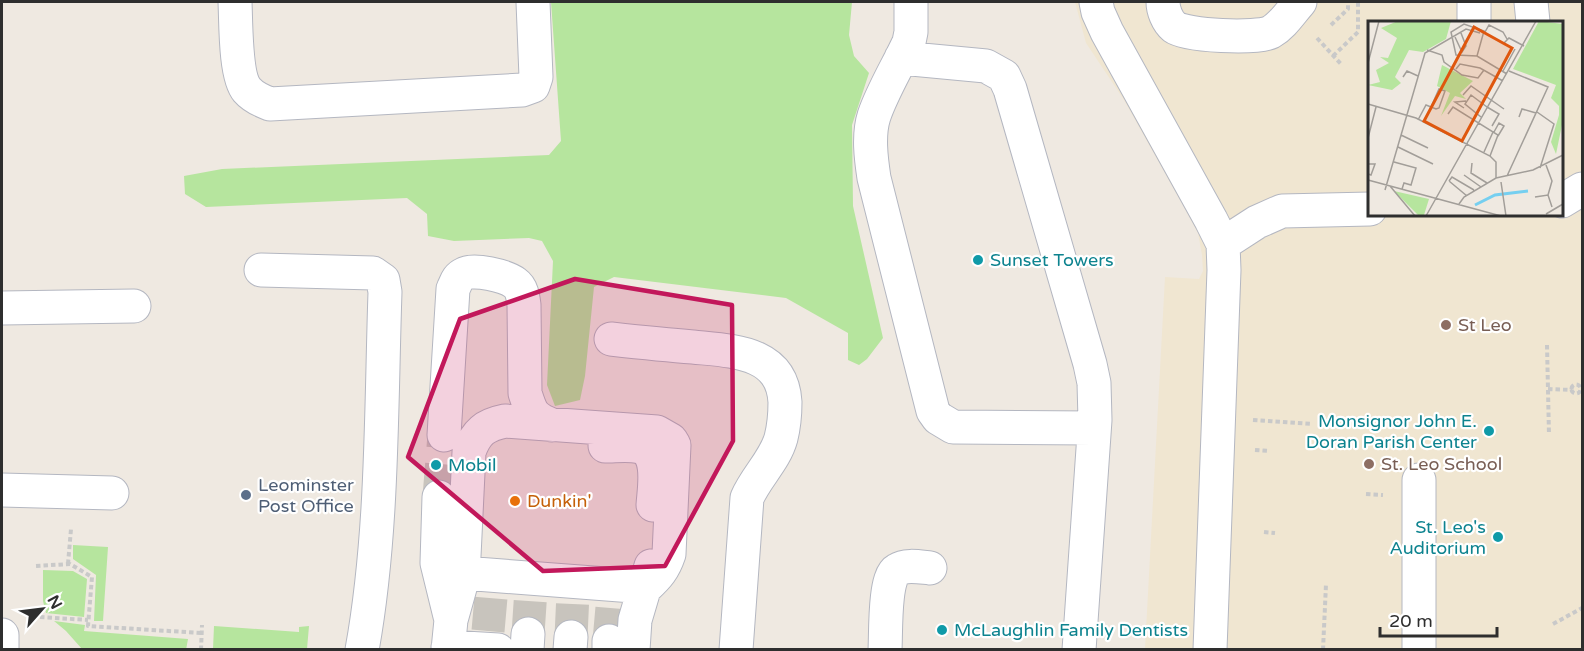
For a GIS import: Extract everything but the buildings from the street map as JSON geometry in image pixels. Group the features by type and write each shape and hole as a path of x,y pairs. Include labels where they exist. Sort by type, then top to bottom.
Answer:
{"street":[{"path":"234,2 239,76 246,89 270,105 522,90 533,86 536,77 532,2"},
{"path":"911,2 911,32 874,116 871,158 874,178 933,411 944,423 953,427 1094,428"},
{"path":"1096,2 1107,32 1212,220 1223,244 1224,270 1210,650"},
{"path":"1163,2 1168,20 1184,32 1251,37 1269,33 1278,27 1300,2"},
{"path":"1474,2 1474,21"},
{"path":"1530,2 1533,21"},
{"path":"901,58 986,66 1004,76 1012,98 1090,364 1095,404 1078,650"},
{"path":"1563,200 1582,189"},
{"path":"1223,244 1257,222 1282,211 1368,209"},
{"path":"261,270 373,273 383,280 386,292 376,533 372,582 362,650"},
{"path":"444,435 453,289 460,275 467,272 504,277 516,283 522,293 525,393 536,419 552,425"},
{"path":"2,308 134,306"},
{"path":"611,339 737,352 765,363 783,383 785,407 780,441 747,498 736,650"},
{"path":"505,421 657,432 671,440 674,445 669,554 666,566 646,587 614,590 482,578 469,452 474,438 482,429 505,421"},
{"path":"449,639 482,578 488,464 489,455 495,448 510,441 641,447 647,452 654,467 652,562 635,620 617,647"},
{"path":"1419,480 1419,650"},
{"path":"2,490 112,493"},
{"path":"439,497 437,563 449,639"},
{"path":"885,650 889,585 892,573 908,566 930,568"},
{"path":"2,635 2,650"},
{"path":"449,639 491,643"}],"path":[{"path":"1341,64 1318,38 1348,9 1348,2"},
{"path":"1333,56 1358,32 1358,2"},
{"path":"1547,345 1548,435"},
{"path":"1548,389 1572,390"},
{"path":"1272,422 1312,424"},
{"path":"1264,532 1275,533"},
{"path":"68,564 70,544"},
{"path":"36,566 68,564 92,577 88,626 201,633"},
{"path":"1323,650 1326,584"},
{"path":"1553,624 1582,608"},
{"path":"40,617 88,621"},
{"path":"201,650 202,625"}],"highlighted area":[{"path":"575,279 732,305 733,441 665,566 543,571 408,457 460,319"}],"shaded area":[{"name":"St. Leo School","path":"1075,2 1582,2 1582,649 1145,649 1165,277 1199,279 1203,271 1198,233 1124,100 1086,43"}],"green space":[{"path":"551,2 852,2 849,35 854,56 869,73 852,125 853,206 883,338 867,359 859,365 848,360 848,333 786,298 614,277 594,287 585,376 580,400 555,406 547,385 553,261 542,241 529,238 454,241 428,236 427,214 407,198 206,207 185,194 184,176 222,169 549,155 561,141"},
{"path":"73,545 108,547 103,621 94,621 96,575 73,559"},
{"path":"43,570 73,571 87,579 84,617 46,613 43,601"},
{"path":"54,621 85,625 84,631 188,639 186,650 82,649"},
{"path":"214,626 299,632 299,627 309,626 307,649 213,649"}],"tunnel":[{"path":"439,497 444,435"},
{"path":"488,631 492,586"},
{"path":"528,634 531,589"},
{"path":"571,637 573,593"},
{"path":"609,641 613,596"}],"place":[{"name":"Sunset Towers","path":"978,260"},
{"name":"St Leo","path":"1446,325"},
{"name":"Monsignor John E. Doran Parish Center","path":"1489,431"},
{"name":"St. Leo School","path":"1369,464"},
{"name":"Mobil","path":"436,465"},
{"name":"Leominster Post Office","path":"246,495"},
{"name":"Dunkin'","path":"515,501"},
{"name":"St. Leo's Auditorium","path":"1498,537"},
{"name":"McLaughlin Family Dentists","path":"942,630"}]}
